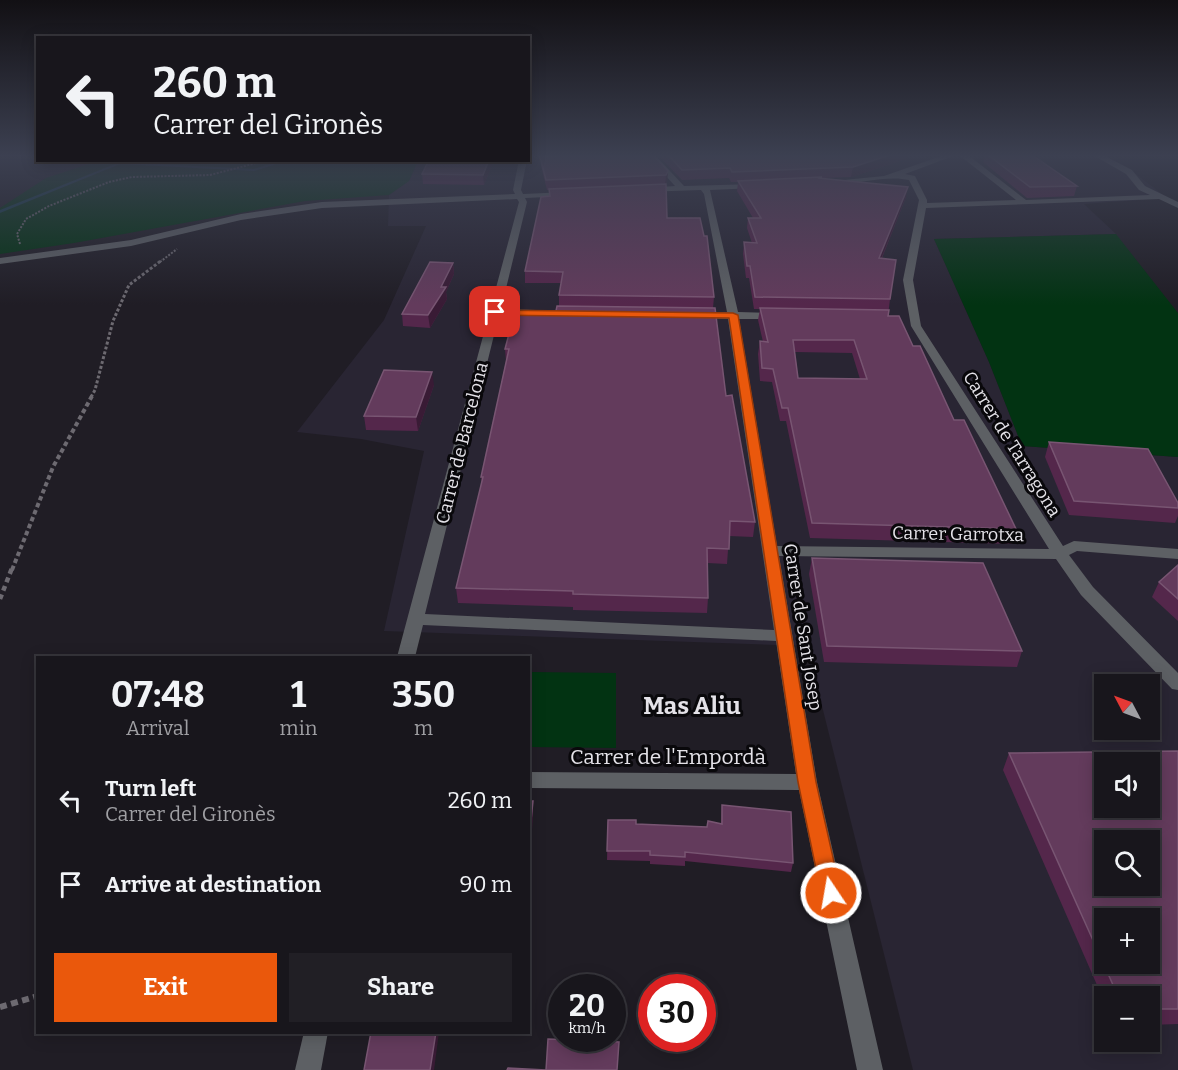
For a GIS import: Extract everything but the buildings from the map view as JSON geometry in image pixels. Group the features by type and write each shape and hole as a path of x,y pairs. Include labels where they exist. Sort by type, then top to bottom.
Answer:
{"street":[{"path":"0,261 131,243 241,218 322,205"},
{"name":"Carrer de Barcelona","path":"406,656 495,312 518,205"},
{"name":"Carrer de Sant Josep","path":"709,205 733,315 807,782 870,1070"},
{"path":"922,206 958,205"},
{"name":"Carrer de Tarragona","path":"922,206 908,280 908,317 916,326 1060,554 1087,591 1178,684"},
{"path":"495,312 543,313"},
{"path":"685,315 789,316"},
{"name":"Carrer Garrotxa","path":"772,551 1060,554 1074,546 1178,554"},
{"path":"416,619 785,636"},
{"name":"Carrer de l'Empordà","path":"530,780 807,782"},
{"path":"308,1070 316,1034"}],"path":[{"path":"15,249 20,245 17,234 26,219 53,205"},
{"path":"0,599 53,466 95,390 113,321 129,285 180,246"},
{"path":"0,1007 36,997"}],"shaded area":[{"path":"389,205 1085,205 1116,234 934,239 989,362 1022,446 1178,457 1178,1070 913,1070 807,646 384,631 424,451 361,439 297,432 384,320 426,226 388,226"}],"green space":[{"path":"5,205 283,205 0,254 0,208"},
{"path":"1116,234 1178,313 1178,457 1022,446 989,362 934,239"},
{"path":"530,672 616,673 616,748 530,747"}],"waterway":[{"path":"0,212 17,205"}],"district":[{"name":"Mas Aliu","path":"692,706"}],"route":[{"path":"495,312 733,315 807,782 831,893"}]}
